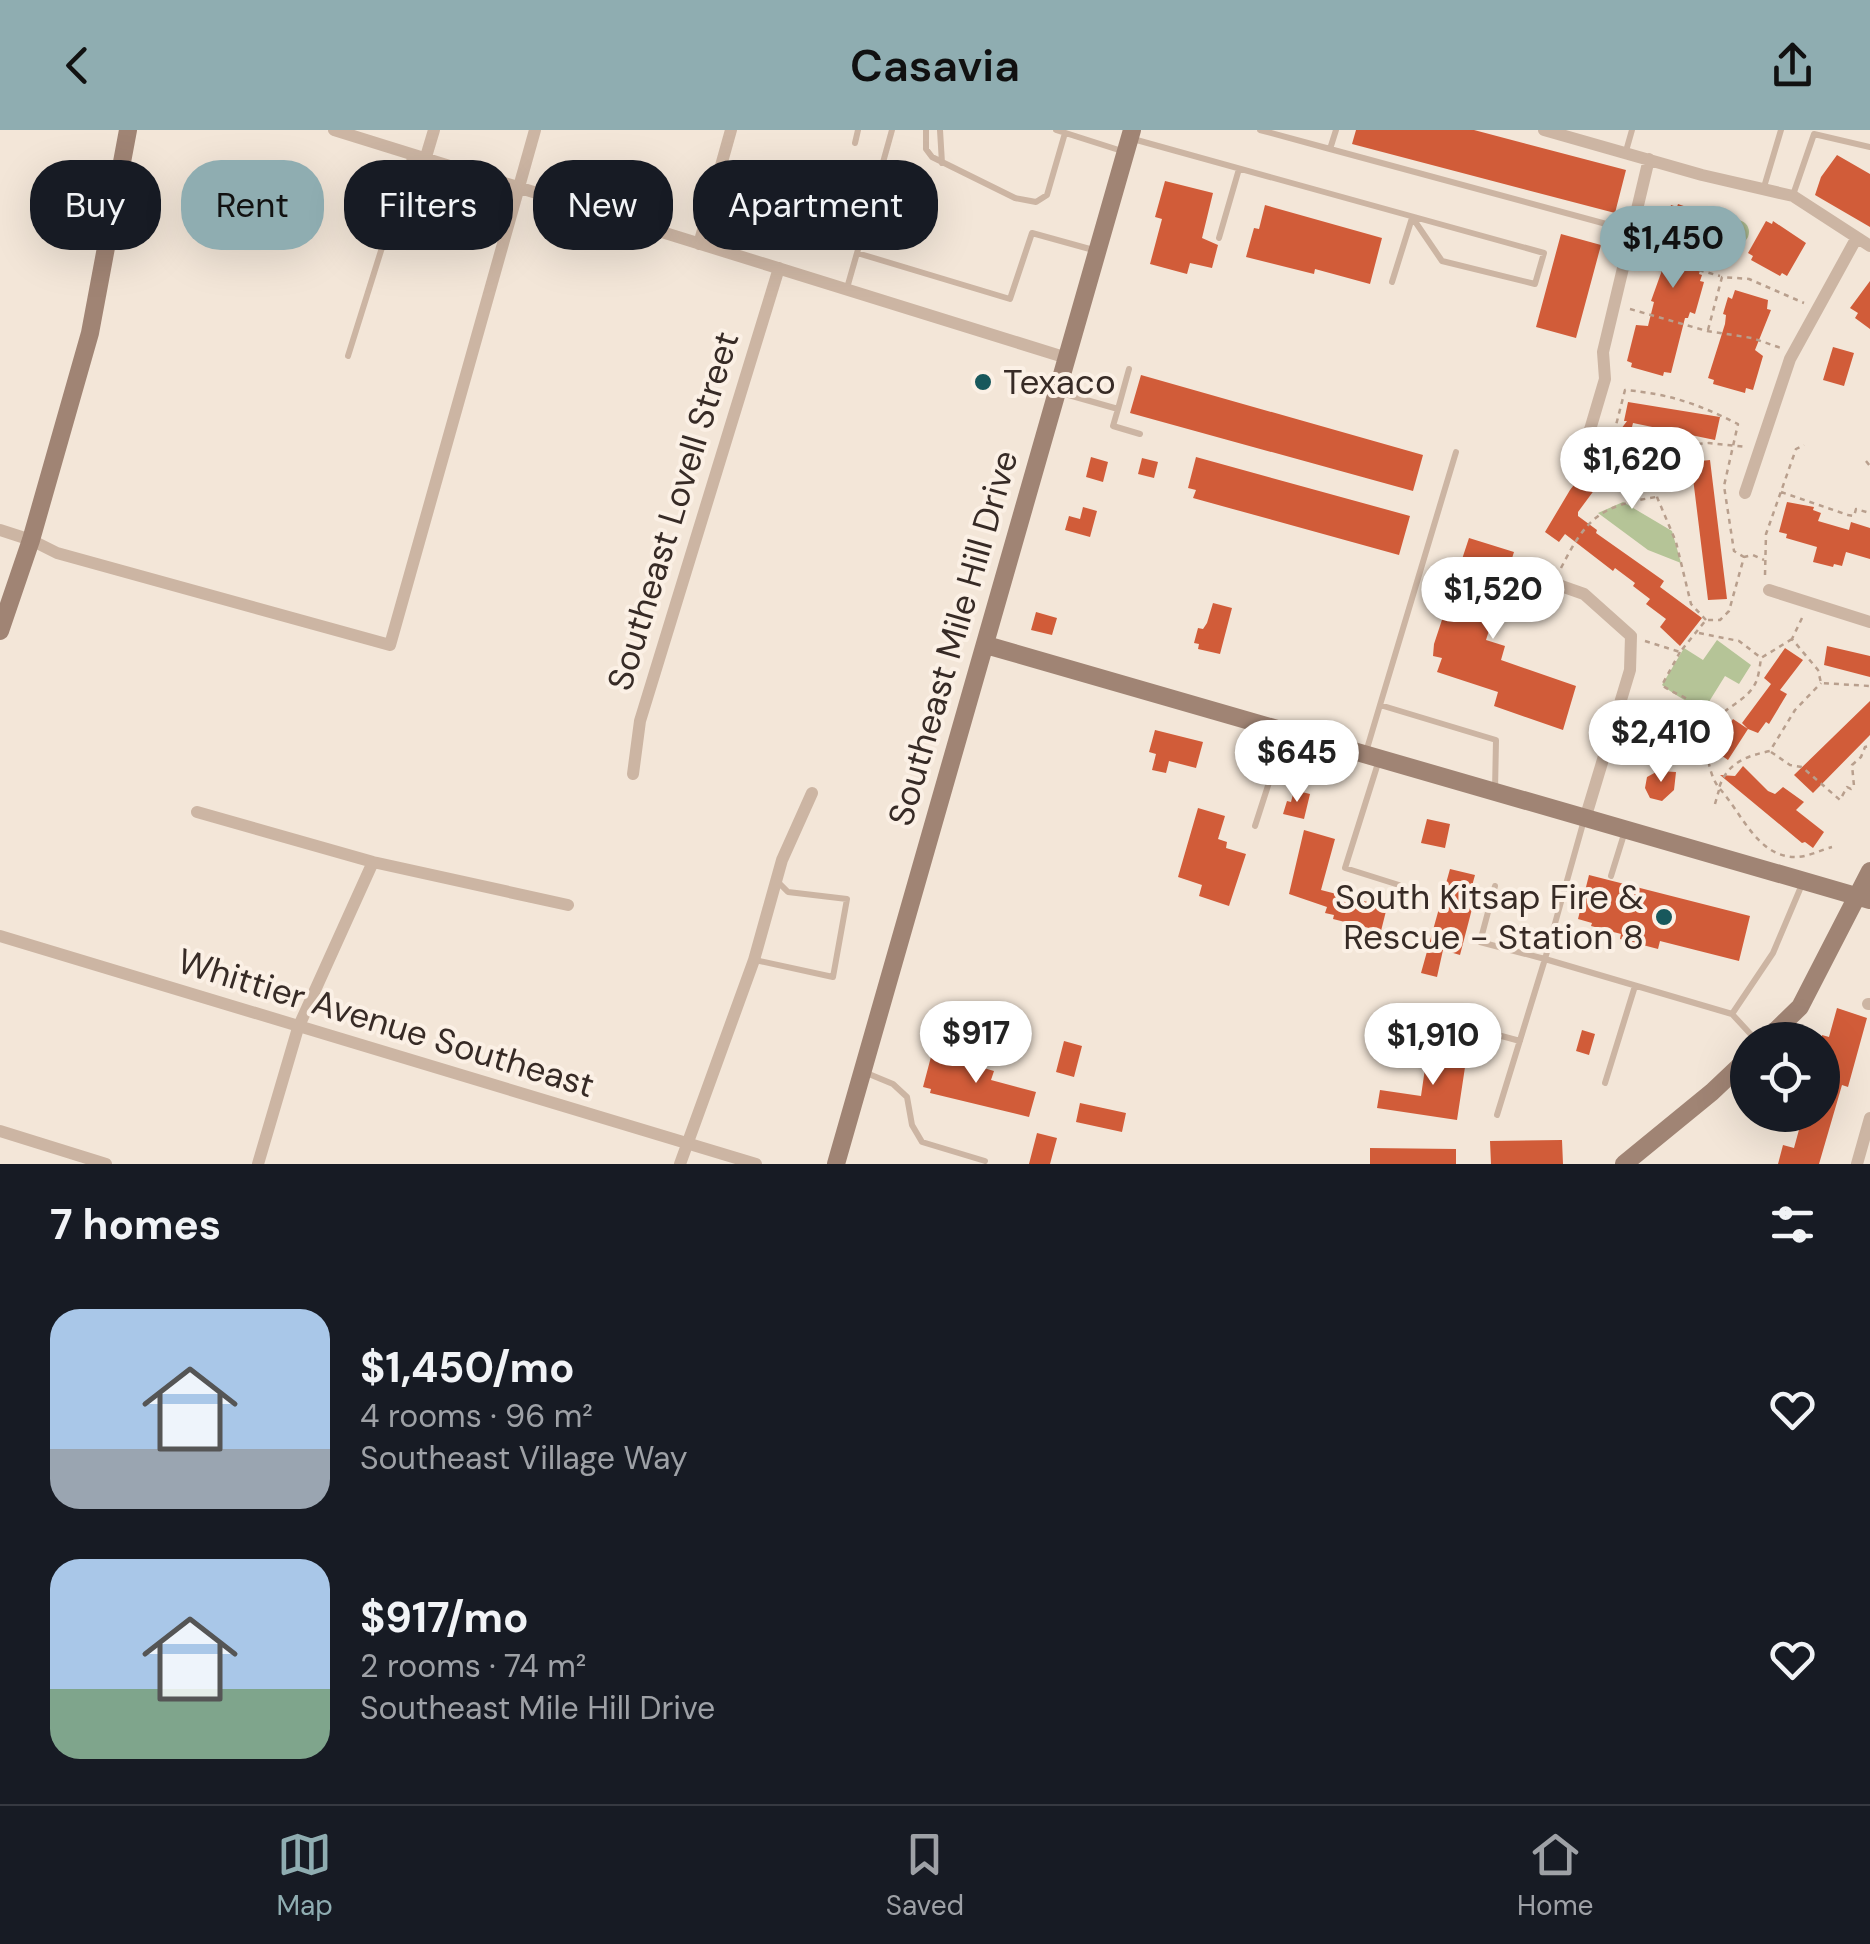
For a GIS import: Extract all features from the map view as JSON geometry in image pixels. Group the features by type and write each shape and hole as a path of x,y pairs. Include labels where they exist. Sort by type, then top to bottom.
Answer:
{"street":[{"path":"0,631 90,333 128,130"},
{"path":"334,130 693,242"},
{"path":"418,157 434,130"},
{"path":"0,530 58,553 390,645 535,130"},
{"path":"723,160 731,130"},
{"path":"1544,130 1702,176 1792,196 1870,246"},
{"name":"Southeast Mile Hill Drive","path":"836,1164 1129,140"},
{"path":"1590,430 1604,379 1602,352 1650,159"},
{"path":"1745,494 1793,354 1856,238"},
{"path":"719,250 1066,358"},
{"name":"Southeast Lovell Street","path":"634,774 640,722 779,268"},
{"path":"1550,582 1584,594 1631,636 1630,670 1584,819"},
{"path":"1769,590 1870,622"},
{"path":"986,644 1864,899"},
{"path":"680,1164 754,960 796,822 812,793"},
{"path":"197,812 372,862 568,905"},
{"path":"258,1164 298,1028 372,862"},
{"path":"1784,1022 1800,1006 1864,899 1870,871"},
{"name":"Whittier Avenue Southeast","path":"0,936 756,1164"},
{"path":"1624,1164 1730,1075"},
{"path":"1857,1164 1870,1118"},
{"path":"0,1131 106,1164"}],"lane":[{"path":"854,143 858,130"},
{"path":"884,160 892,130"},
{"path":"926,130 926,149 942,163 1015,198 1036,202 1047,195 1060,131 1129,140 1412,216 1544,253 1536,284 1442,261 1412,216"},
{"path":"940,130 942,163"},
{"path":"1260,130 1632,230"},
{"path":"1330,150 1336,130"},
{"path":"1626,152 1632,130"},
{"path":"1764,189 1781,130"},
{"path":"1792,196 1814,134 1870,147"},
{"path":"348,356 418,157"},
{"path":"1219,238 1239,169"},
{"path":"1392,282 1412,216"},
{"path":"858,253 1010,299 1032,233 1098,251"},
{"path":"847,289 859,250"},
{"path":"1130,369 1114,426 1140,434"},
{"path":"1057,392 1118,408"},
{"path":"1399,885 1346,868 1380,705 1456,452"},
{"path":"1380,705 1496,740 1494,793"},
{"path":"1255,826 1286,732"},
{"path":"1498,1115 1584,819"},
{"path":"1611,876 1625,830"},
{"path":"754,960 833,977 847,899 788,892 776,881"},
{"path":"1732,1014 1773,953 1803,881"},
{"path":"1495,886 1480,942 1732,1014 1739,1022"},
{"path":"1605,1083 1635,986"},
{"path":"1402,1009 1520,1041"},
{"path":"862,1071 893,1084 908,1096 912,1125 922,1142 985,1161"}],"path":[{"path":"1627,250 1722,277 1750,279 1817,309"},
{"path":"1707,331 1722,277"},
{"path":"1614,305 1707,331 1752,338 1793,354"},
{"path":"1614,433 1626,390 1692,402 1738,424 1724,486 1734,551 1768,563 1762,588 1769,590"},
{"path":"1590,430 1666,448 1735,444 1758,451"},
{"path":"1764,560 1766,534 1780,491 1796,449 1804,444"},
{"path":"1666,448 1655,466 1657,497 1676,542 1691,604 1706,620 1720,620 1729,611 1744,556"},
{"path":"1866,461 1870,466"},
{"path":"1780,491 1848,516 1854,516 1856,509 1870,513"},
{"path":"1550,582 1598,513 1623,502 1657,497"},
{"path":"1808,603 1792,640 1761,658 1756,682 1742,700 1716,721 1709,742 1710,776 1754,835 1773,851 1795,858 1832,847"},
{"path":"1706,620 1680,652 1662,685 1674,695 1692,701 1700,712 1716,721"},
{"path":"1696,632 1738,641 1761,658"},
{"path":"1631,636 1680,652"},
{"path":"1792,640 1818,670 1821,683"},
{"path":"1715,804 1724,775 1744,757 1770,751 1795,710 1821,683 1870,686"},
{"path":"1854,786 1852,765 1870,746"},
{"path":"1770,751 1790,765 1802,767 1840,800 1847,786 1860,787"}],"green space":[{"path":"1737,220 1749,232 1737,244 1725,232"},
{"path":"1623,502 1672,531 1681,563 1648,550 1598,513"},
{"path":"1717,640 1751,665 1739,684 1725,676 1702,713 1662,685 1684,648 1703,660"}],"building":[{"path":"1356,130 1474,130 1626,170 1615,213 1352,144"},
{"path":"1837,155 1870,174 1870,227 1815,195 1821,177"},
{"path":"1165,181 1213,193 1202,238 1218,245 1212,268 1190,263 1187,274 1150,264 1162,219 1155,217"},
{"path":"1265,205 1382,238 1370,284 1246,257"},
{"path":"1671,205 1715,217 1699,274 1704,282 1695,314 1690,312 1685,318 1671,373 1664,372 1663,376 1631,367 1632,363 1627,361 1636,325 1648,326 1654,302 1651,301 1670,248 1661,241"},
{"path":"1766,221 1773,221 1806,243 1787,276 1751,260 1753,256 1748,253"},
{"path":"1561,234 1601,245 1576,338 1536,327"},
{"path":"1870,281 1870,329 1855,318 1858,313 1850,308"},
{"path":"1735,290 1768,300 1767,309 1771,310 1755,350 1763,356 1753,390 1746,388 1745,393 1713,384 1714,380 1708,378 1725,324 1723,314 1728,297 1732,299"},
{"path":"1833,347 1854,353 1844,386 1823,380"},
{"path":"1141,375 1423,455 1413,491 1130,413"},
{"path":"1628,402 1720,417 1715,440 1633,423 1628,443 1632,447 1578,512 1596,533 1664,581 1660,587 1702,618 1680,646 1660,627 1666,619 1646,604 1650,599 1633,586 1635,583 1565,534 1559,542 1545,532 1570,490 1586,469 1589,472 1627,421"},
{"path":"1091,457 1108,462 1103,482 1086,477"},
{"path":"1196,457 1410,516 1399,555 1193,498 1196,490 1188,488"},
{"path":"1142,458 1158,462 1154,478 1138,474"},
{"path":"1710,460 1727,599 1708,600 1691,462"},
{"path":"1787,502 1814,507 1821,513 1818,521 1849,530 1851,522 1870,528 1870,559 1846,552 1842,566 1813,562 1817,547 1786,538 1787,534 1779,532"},
{"path":"1083,507 1097,511 1090,537 1065,530 1069,516 1080,519"},
{"path":"1469,538 1514,552 1486,640 1505,646 1501,660 1576,686 1563,730 1494,706 1498,692 1437,672 1442,658 1433,656 1434,644"},
{"path":"1213,603 1232,608 1220,654 1198,649 1199,644 1194,643 1198,628 1203,629 1207,623"},
{"path":"1036,612 1057,618 1052,635 1031,630"},
{"path":"1827,646 1870,656 1870,677 1824,665"},
{"path":"1785,648 1803,660 1780,690 1787,694 1769,724 1766,722 1758,733 1742,723 1771,684 1764,678"},
{"path":"1870,701 1870,735 1813,793 1794,775"},
{"path":"1733,719 1748,729 1728,760 1712,749"},
{"path":"1670,722 1681,725 1686,734 1678,754 1664,747 1659,738 1662,728"},
{"path":"1155,730 1203,742 1196,768 1169,761 1166,773 1152,770 1156,754 1149,752"},
{"path":"1743,766 1768,791 1775,794 1783,787 1804,802 1796,810 1824,832 1813,848 1720,775 1735,776"},
{"path":"1658,771 1676,772 1674,790 1662,801 1650,798 1645,788 1647,777"},
{"path":"1294,790 1310,794 1304,819 1283,814"},
{"path":"1198,808 1225,816 1218,839 1227,842 1226,848 1246,854 1229,906 1199,896 1202,885 1178,877"},
{"path":"1427,819 1450,824 1445,848 1421,843"},
{"path":"1304,830 1335,839 1321,890 1387,907 1381,931 1333,919 1334,915 1325,913 1327,907 1289,894"},
{"path":"1450,869 1475,875 1467,904 1473,905 1460,955 1443,950 1437,977 1421,973"},
{"name":"South Kitsap Fire & Rescue - Station 8","path":"1589,875 1750,916 1739,961 1660,941 1658,949 1620,939 1621,934 1578,919"},
{"path":"1837,1008 1867,1018 1848,1087 1842,1085 1840,1092 1840,1022 1833,1022"},
{"path":"1582,1030 1595,1034 1589,1055 1576,1051"},
{"path":"1064,1041 1082,1046 1074,1077 1056,1072"},
{"path":"1428,1048 1467,1054 1457,1120 1377,1108 1380,1090 1421,1096"},
{"path":"932,1053 994,1071 991,1080 1036,1092 1029,1117 930,1093 931,1089 923,1087"},
{"path":"1080,1103 1126,1113 1122,1132 1076,1122"},
{"path":"1798,1132 1828,1132 1819,1164 1778,1164 1783,1145 1794,1148"},
{"path":"1037,1133 1057,1138 1050,1164 1029,1164"},
{"path":"1562,1140 1563,1164 1491,1164 1490,1141"},
{"path":"1370,1148 1456,1149 1456,1164 1370,1164"}],"place":[{"name":"Texaco","path":"983,382"},
{"name":"South Kitsap Fire & Rescue - Station 8","path":"1664,917"}]}
